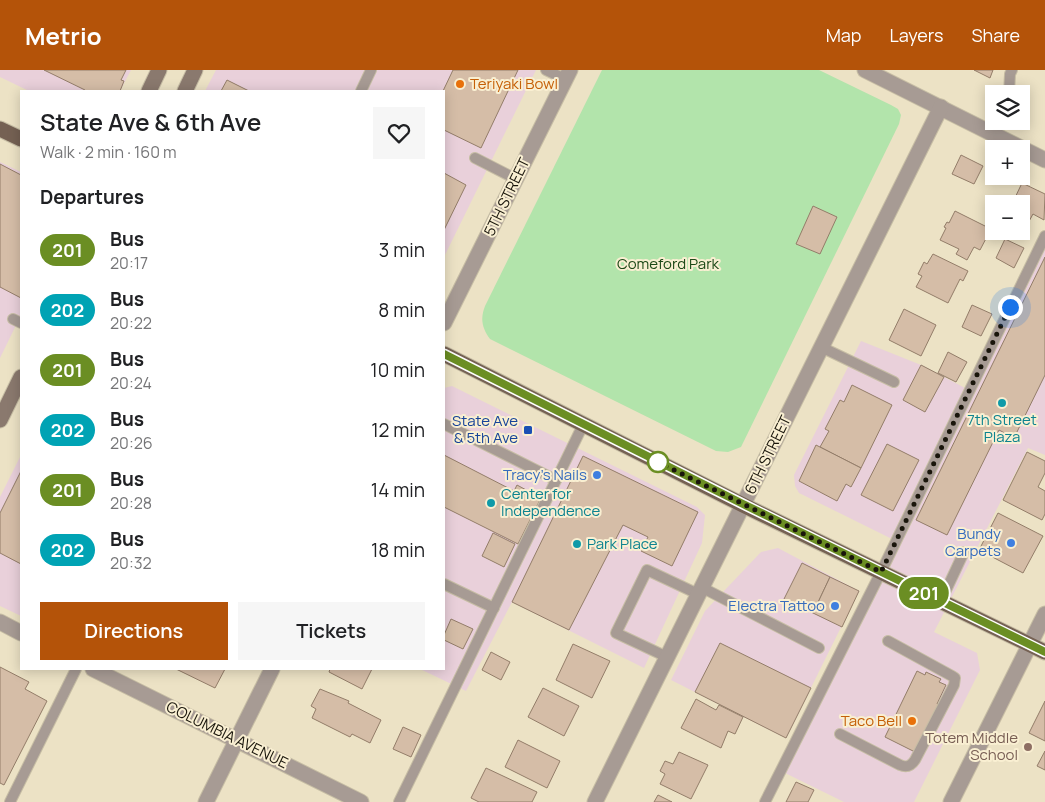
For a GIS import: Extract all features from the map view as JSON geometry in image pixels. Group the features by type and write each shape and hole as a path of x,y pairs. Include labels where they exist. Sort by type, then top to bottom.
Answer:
{"main road":[{"path":"149,90 159,70"},
{"path":"185,90 195,70"},
{"path":"0,129 20,139"},
{"path":"445,355 583,425 1045,652"},
{"path":"0,420 20,379"}],"street":[{"path":"865,70 941,107 985,124"},
{"name":"5TH STREET","path":"445,321 567,75"},
{"name":"6TH STREET","path":"595,802 941,107"},
{"path":"1000,130 1045,160"},
{"path":"951,802 1045,614"},
{"path":"0,622 20,632"},
{"name":"COLUMBIA AVENUE","path":"95,670 361,802"},
{"path":"206,802 272,670"}],"lane":[{"path":"361,90 371,70"},
{"path":"546,70 567,75"},
{"path":"1009,85 1012,70"},
{"path":"475,158 516,179"},
{"path":"765,802 881,572 1045,236"},
{"path":"821,347 894,382"},
{"path":"445,424 556,480"},
{"path":"399,802 583,425"},
{"path":"941,601 964,552"},
{"path":"667,658 616,633 647,570 700,590 819,648"},
{"path":"445,584 494,608"},
{"path":"840,734 900,765 908,766 912,764 954,685 955,678 888,641"},
{"path":"10,802 76,670"}],"shaded area":[{"path":"0,70 131,70 121,90 27,90 0,77"},
{"path":"216,70 536,70 445,255 445,90 206,90"},
{"path":"0,162 20,172 20,317 0,358"},
{"path":"1045,248 1045,455 1028,448 934,632 977,653 980,670 914,802 844,802 783,772"},
{"path":"861,341 921,365 967,389 892,539 799,493 795,486 794,475"},
{"path":"452,386 697,507 705,515 702,543 644,668 512,602 466,691 422,670 445,670 445,388"},
{"path":"20,457 20,616 0,606 0,497"},
{"path":"778,548 859,591 786,738 671,680 705,611 761,552"}],"green space":[{"name":"Comeford Park","path":"602,70 819,70 891,105 898,109 901,115 899,124 741,447 728,452 716,451 490,339 485,331 482,319 485,306"}],"building":[{"path":"44,70 126,70 121,80 124,81 120,90 85,90"},
{"path":"453,70 518,70 481,148 445,130 445,90 443,90"},
{"path":"974,70 993,70 990,78"},
{"path":"227,80 247,90 222,90"},
{"path":"961,155 983,166 974,184 952,174"},
{"path":"0,164 20,174 20,297 0,287"},
{"path":"445,174 466,185 445,228"},
{"path":"1021,185 1026,185 1045,194 1044,220 1033,214 1030,220 1030,195 1016,195"},
{"path":"813,206 837,217 820,254 796,244"},
{"path":"955,211 985,226 985,240 980,250 974,247 967,260 956,254 959,249 940,240 946,228 944,227 947,222 949,223"},
{"path":"1005,240 1024,248 1014,268 996,258"},
{"path":"933,254 968,271 963,281 960,279 948,303 916,287 922,276 918,274 924,262 927,264"},
{"name":"7th Street Plaza","path":"1045,257 1045,375 1014,438 999,430 947,535 916,520"},
{"path":"972,305 992,314 981,336 962,327"},
{"path":"904,309 936,325 921,356 889,340"},
{"path":"948,352 967,362 956,382 938,373"},
{"path":"921,365 944,377 925,412 903,400"},
{"path":"852,385 892,405 861,468 820,447 829,431 825,429 840,400 844,402"},
{"path":"887,444 919,460 893,511 861,495"},
{"path":"816,445 861,468 851,487 846,484 837,501 799,481"},
{"path":"1027,452 1045,461 1045,473 1038,487 1045,491 1045,514 1042,520 1003,500"},
{"name":"Center for Independence","path":"445,456 514,491 517,485 541,498 518,544 445,508"},
{"name":"Park Place","path":"583,456 698,512 672,566 641,551 648,537 623,525 569,630 512,602"},
{"path":"20,473 20,563 0,553 0,513"},
{"name":"Bundy Carpets","path":"998,513 1043,536 1023,573 979,550"},
{"path":"493,533 515,544 504,567 482,556"},
{"path":"802,563 830,577 813,613 784,599"},
{"path":"830,577 859,591 842,627 813,613"},
{"path":"451,619 473,629 463,649 445,640 445,633"},
{"path":"720,643 811,688 786,738 695,692"},
{"path":"573,644 610,661 592,698 556,680"},
{"path":"491,652 510,662 501,680 482,670"},
{"path":"0,667 29,682 25,689 47,701 4,785 0,783"},
{"path":"178,670 224,670 215,688"},
{"path":"330,670 372,670 362,689 329,672"},
{"name":"Taco Bell","path":"917,671 925,675 926,672 941,679 939,682 946,685 937,704 939,704 915,752 885,737"},
{"path":"543,688 579,706 564,736 528,717"},
{"path":"320,689 349,701 348,703 381,720 370,743 352,734 350,737 312,718 316,709 311,706"},
{"path":"696,699 716,710 719,705 743,717 735,734 728,731 721,748 681,728"},
{"path":"1045,701 1045,741 1029,733"},
{"path":"403,727 421,735 411,757 393,749"},
{"path":"518,740 560,761 547,788 505,767"},
{"path":"1045,751 1045,770 1037,766"},
{"path":"679,752 708,765 691,799 660,784 665,774 660,771 665,761 673,764"},
{"path":"486,768 537,792 532,802 479,802 471,798"},
{"path":"796,782 814,790 808,802 786,802"},
{"path":"658,795 672,802 654,802"}],"bus line":[{"name":"201","path":"445,355 743,504 1045,652"}],"place":[{"name":"Teriyaki Bowl","path":"460,84"},
{"name":"7th Street Plaza","path":"1002,403"},
{"name":"State Ave & 5th Ave","path":"528,430"},
{"name":"Tracy's Nails","path":"597,475"},
{"name":"Center for Independence","path":"491,503"},
{"name":"Bundy Carpets","path":"1011,543"},
{"name":"Park Place","path":"577,544"},
{"name":"Electra Tattoo","path":"835,606"},
{"name":"Taco Bell","path":"912,721"},
{"name":"Totem Middle School","path":"1028,747"}],"route":[{"path":"658,462 881,572 1010,307"}]}
